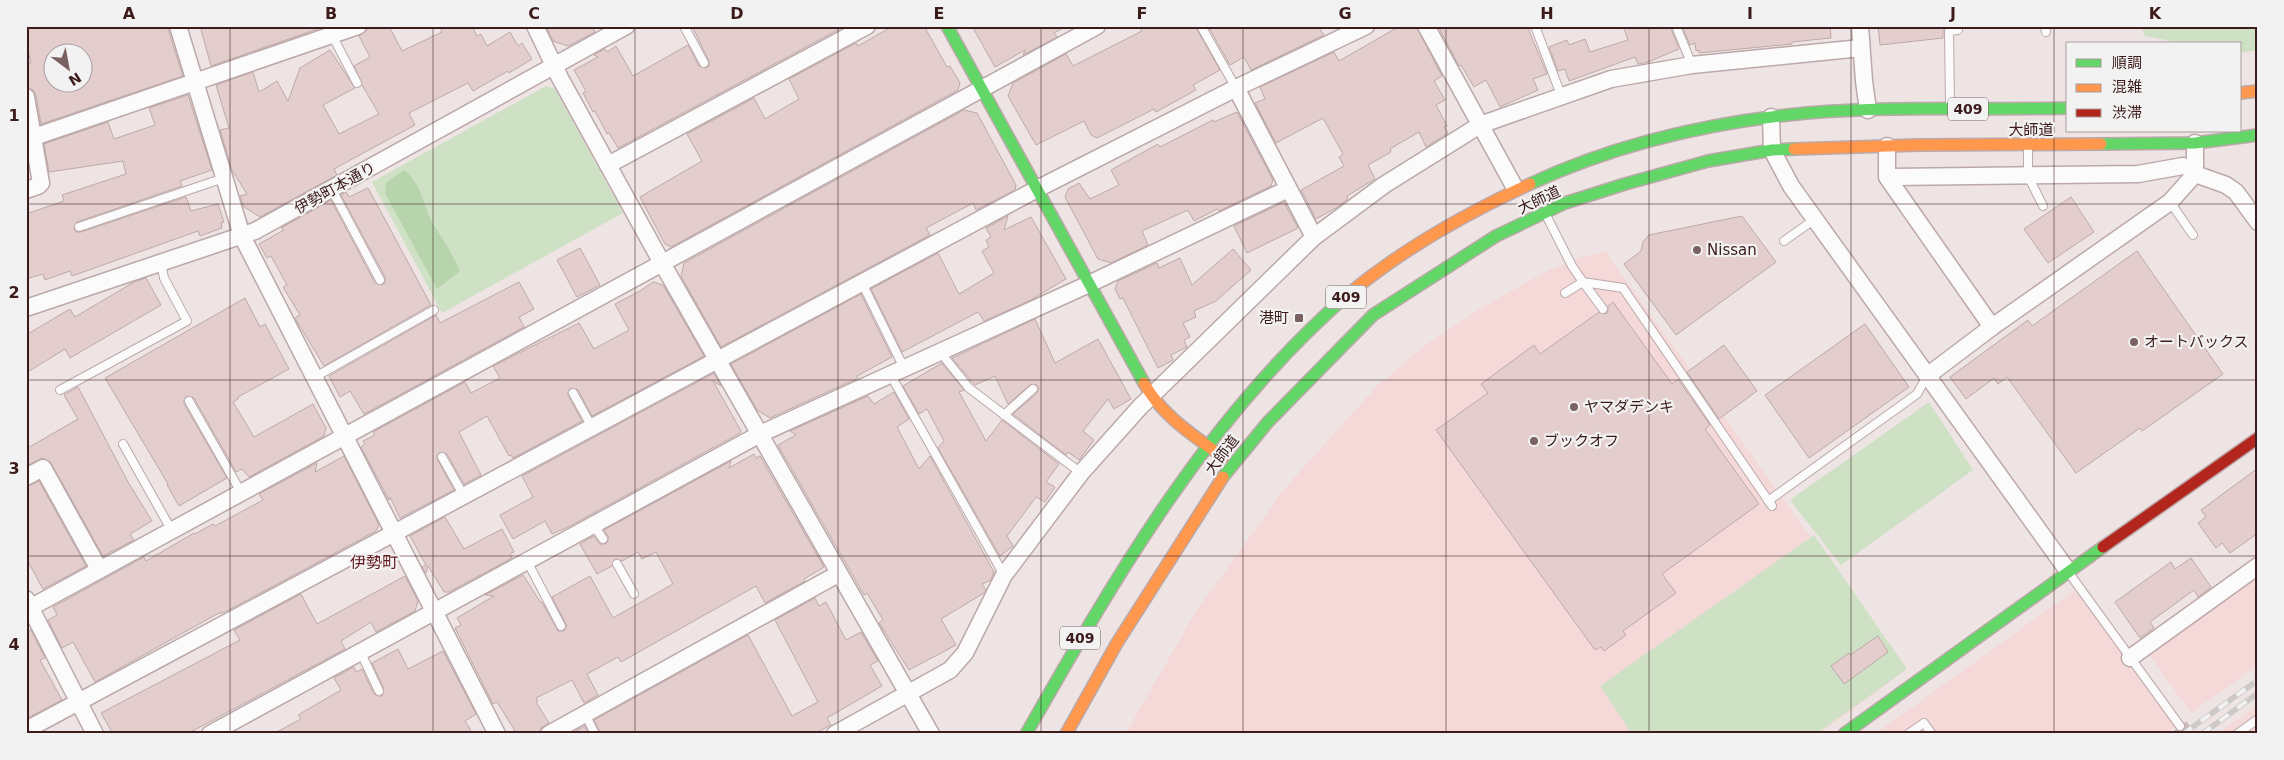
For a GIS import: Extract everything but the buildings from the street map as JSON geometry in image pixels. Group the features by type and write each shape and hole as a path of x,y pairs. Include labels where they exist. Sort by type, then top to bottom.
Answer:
{"main road":[{"path":"947,26 1150,395 1185,430 1232,464"},
{"path":"2242,93 2258,91"},
{"name":"大師道","path":"1026,734 1089,623 1138,545 1209,446 1269,372 1350,293 1404,253 1446,226 1515,188 1566,166 1623,146 1707,127 1771,117 1868,110 2066,108"},
{"name":"大師道","path":"1066,734 1117,643 1232,464 1268,422 1373,314 1442,268 1496,236 1565,203 1625,184 1708,161 1772,150 1887,146 2195,143 2258,136"},
{"path":"1844,734 2068,571 2258,438"}],"street":[{"path":"178,26 242,236 497,734"},
{"path":"34,137 358,26"},
{"path":"535,26 554,67 662,263 931,734"},
{"name":"伊勢町本通り","path":"26,308 255,231 626,26"},
{"path":"608,165 867,26"},
{"path":"95,734 28,605 242,494 1097,26"},
{"path":"26,730 1037,189 1236,88 1366,26"},
{"path":"1426,26 1515,188"},
{"path":"1860,26 1868,110"},
{"path":"835,734 950,670 965,653 1004,575 1081,473 1150,395 1314,237 1384,185 1480,125 1611,78 1692,65 1861,48"},
{"path":"1236,88 1314,237"},
{"path":"26,96 40,182 38,186 26,190"},
{"path":"1771,117 1772,150 1792,186 2068,571"},
{"path":"1927,376 1992,327 2170,202 2189,170 2195,143"},
{"path":"1887,146 1887,177 1992,327"},
{"path":"1893,177 2138,174 2189,170 2226,185 2236,192 2258,222"},
{"path":"210,734 760,434 1088,284 1288,189"},
{"path":"26,477 43,468 99,569"},
{"path":"2130,658 2258,566"},
{"path":"549,734 838,574"}],"lane":[{"path":"684,26 704,63"},
{"path":"1201,26 1236,88"},
{"path":"1535,26 1561,95"},
{"path":"1676,26 1692,65"},
{"path":"1950,109 1949,31 1958,30"},
{"path":"332,35 357,83"},
{"path":"2028,145 2028,176 2043,206"},
{"path":"79,227 224,178"},
{"path":"332,190 380,280"},
{"path":"2170,202 2193,235"},
{"path":"1546,213 1572,266 1603,309"},
{"path":"1784,241 1815,219"},
{"path":"60,390 187,321 164,278 161,263"},
{"path":"1565,293 1584,282 1623,288 1770,503 1917,394 1927,376"},
{"path":"862,283 897,371 1004,575"},
{"path":"315,377 434,310"},
{"path":"940,352 969,388 1081,473"},
{"path":"1004,415 1033,389"},
{"path":"573,393 592,427"},
{"path":"189,401 242,494"},
{"path":"123,444 172,531"},
{"path":"442,457 464,496"},
{"path":"594,524 603,539"},
{"path":"527,560 561,626"},
{"path":"617,564 634,594"},
{"path":"2068,571 2180,726"},
{"path":"360,651 379,691"},
{"path":"585,714 595,734"},
{"path":"2237,734 2258,719"},
{"path":"1908,734 1924,722 1932,734"}],"shaded area":[{"path":"1605,251 1906,670 1819,734 1125,734 1195,613 1285,488 1377,386 1423,347 1478,310 1545,272 1570,261"},
{"path":"2258,572 2258,665 2191,713 2147,652"},
{"path":"2075,590 2175,727 2166,734 1875,734"},
{"path":"2258,705 2258,734 2217,734"}],"green space":[{"path":"2141,26 2258,26 2258,50 2242,53 2242,42 2176,42 2145,36"},
{"path":"546,86 555,89 623,213 442,313 372,182"},
{"path":"404,170 419,188 432,222 460,271 437,289 385,193 386,183"},
{"path":"1929,402 1973,470 1841,565 1790,500"},
{"path":"1814,535 1907,669 1816,734 1632,734 1600,686"}],"tunnel":[{"path":"2180,726 2186,734"}],"railway":[{"path":"2183,734 2258,680"},
{"path":"2202,734 2258,693"}],"traffic: fast":[{"path":"947,26 1144,383"},
{"path":"1530,184 1597,157 1666,136 1771,117 1807,113 1872,110 2066,108"},
{"path":"2101,144 2195,143 2258,135"},
{"path":"1223,477 1268,422 1373,315 1496,236 1565,203 1625,184 1708,161 1772,150 1794,149"},
{"path":"1026,734 1095,615 1169,499 1253,390 1300,340 1350,293"},
{"path":"1844,734 2103,547"}],"traffic: slow":[{"path":"2242,93 2258,91"},
{"path":"1794,149 1919,145 2101,144"},
{"path":"1350,293 1414,246 1460,219 1530,184"},
{"path":"1144,383 1151,395 1169,415 1223,457"},
{"path":"1066,734 1117,643 1223,477"}],"traffic: jam":[{"path":"2103,547 2258,438"}],"place":[{"name":"Nissan","path":"1697,250"},
{"name":"港町","path":"1299,318"},
{"name":"オートバックス","path":"2134,342"},
{"name":"ヤマダデンキ","path":"1574,407"},
{"name":"ブックオフ","path":"1534,441"}],"district":[{"name":"伊勢町","path":"374,562"}]}
